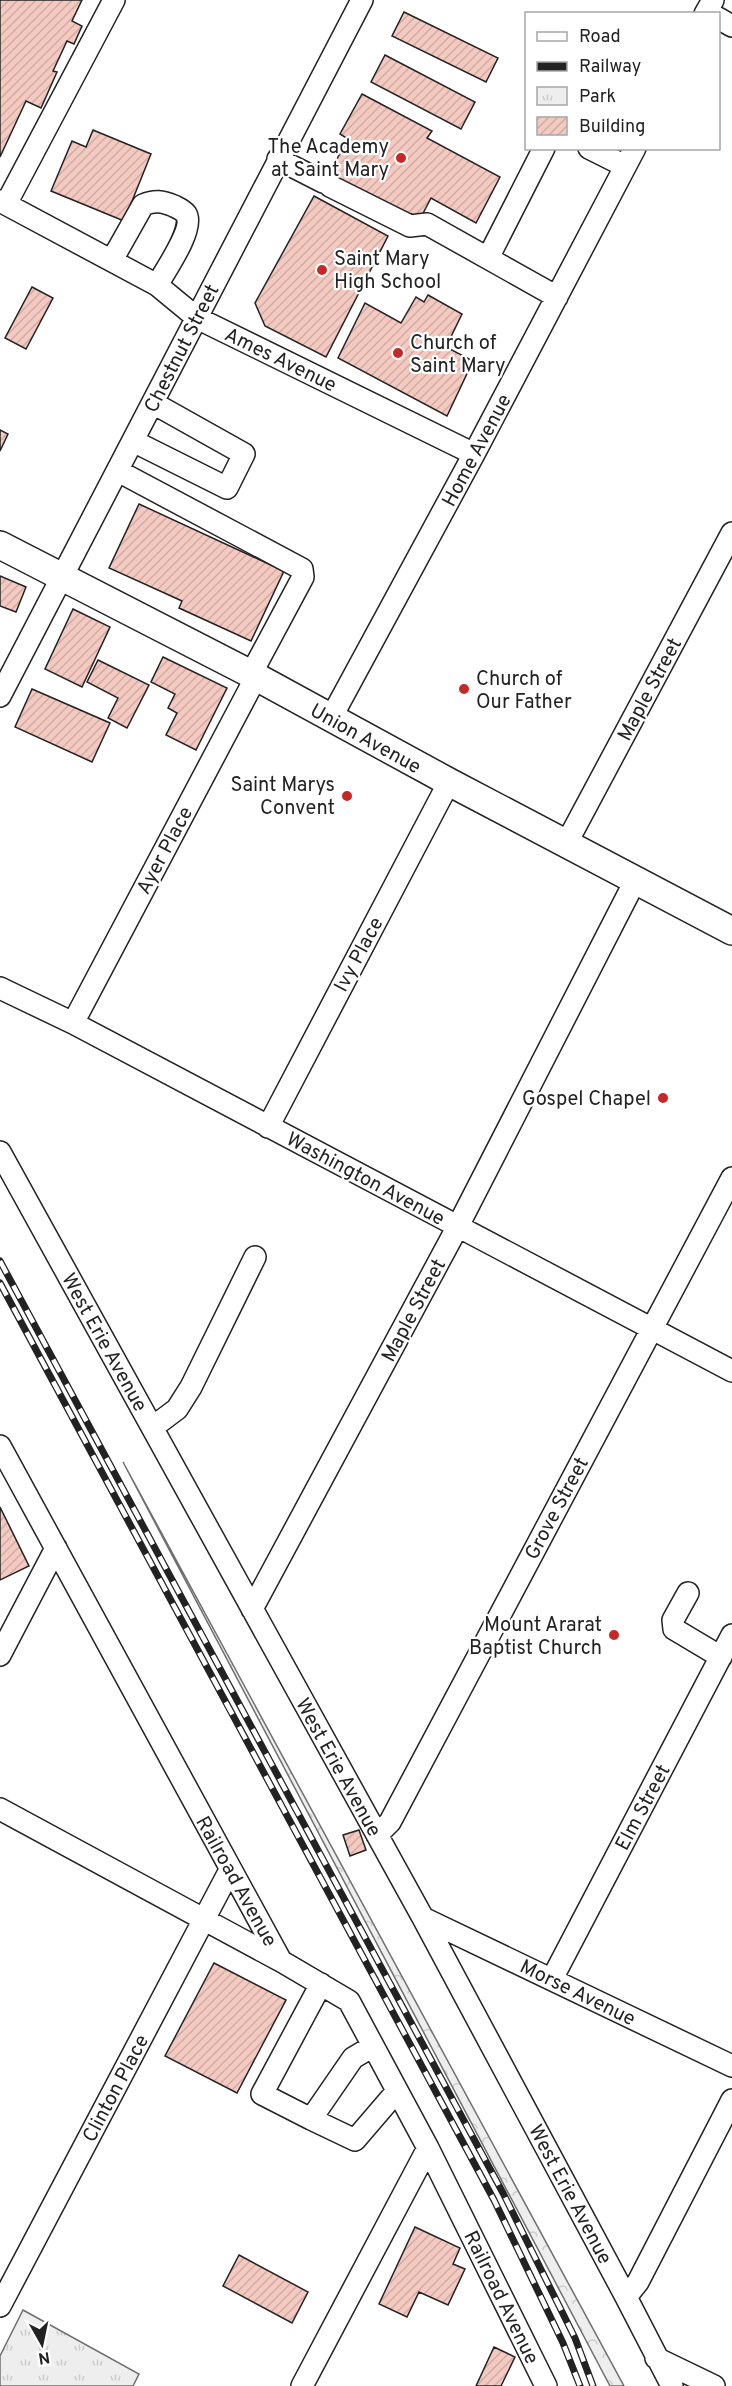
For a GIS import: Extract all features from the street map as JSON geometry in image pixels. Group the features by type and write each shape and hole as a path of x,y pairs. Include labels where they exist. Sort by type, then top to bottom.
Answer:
{"main road":[{"name":"Union Avenue","path":"0,545 254,675 449,782 732,932"}],"street":[{"path":"3,202 114,0"},
{"name":"Chestnut Street","path":"0,696 362,0"},
{"path":"488,258 543,150"},
{"path":"597,150 630,158"},
{"name":"Home Avenue","path":"331,718 474,454 630,158"},
{"path":"278,159 410,226 427,224 557,297"},
{"path":"112,260 143,205 161,201 180,209 186,214 188,225 184,237 157,285"},
{"name":"Ames Avenue","path":"3,202 157,285 197,318 474,454"},
{"path":"133,441 227,488 244,454 153,403"},
{"name":"Ayer Place","path":"73,1023 303,577 302,569 118,471"},
{"name":"Maple Street","path":"566,844 732,533"},
{"name":"Ivy Place","path":"268,1127 449,782"},
{"name":"Maple Street","path":"252,1609 458,1226 635,881"},
{"name":"Washington Avenue","path":"0,988 73,1023 732,1371"},
{"name":"West Erie Avenue","path":"0,1152 423,1918 672,2386"},
{"name":"Grove Street","path":"377,1835 390,1822 732,1178"},
{"path":"153,1427 177,1409 191,1387 255,1257"},
{"name":"Railroad Avenue","path":"0,1446 281,1960 349,2001 428,2148 546,2386"},
{"path":"0,1654 56,1548"},
{"path":"688,1593 673,1620 674,1629 721,1657"},
{"name":"Elm Street","path":"552,1979 732,1635"},
{"path":"0,1809 281,1960"},
{"name":"Clinton Place","path":"0,2306 230,1870"},
{"name":"Morse Avenue","path":"423,1918 732,2066"},
{"path":"321,1984 262,2094 355,2140 398,2091"},
{"path":"311,2119 353,2058 373,2046"},
{"path":"626,2297 638,2282 732,2100"},
{"path":"303,2386 428,2148"},
{"path":"656,2358 714,2386"}],"green space":[{"path":"123,1462 624,2386 610,2386"},
{"path":"23,2310 139,2374 133,2386 0,2386 0,2356"}],"building":[{"path":"0,0 82,0 72,21 82,26 74,44 67,41 53,71 57,72 41,108 26,101 0,157"},
{"path":"404,12 498,58 486,82 392,36"},
{"path":"385,55 475,102 461,129 371,82"},
{"name":"The Academy at Saint Mary","path":"362,94 432,131 427,138 500,177 476,223 431,198 417,225 327,177 348,139 340,134"},
{"path":"93,130 151,154 124,221 51,191 72,141 86,147"},
{"name":"Saint Mary High School","path":"314,196 388,236 326,357 265,326 255,303"},
{"path":"32,287 53,298 26,349 5,338"},
{"name":"Church of Saint Mary","path":"428,295 462,314 446,347 473,361 447,416 338,358 365,303 401,323 416,297 424,302"},
{"path":"0,430 8,434 0,451"},
{"path":"139,504 284,571 251,641 179,608 182,601 109,568"},
{"path":"0,576 26,587 16,612 0,606"},
{"path":"73,609 110,627 82,687 45,669"},
{"path":"163,657 227,688 196,750 166,735 177,713 168,708 175,694 151,682"},
{"path":"98,660 149,685 127,728 108,718 118,698 87,682"},
{"path":"32,689 110,723 92,762 15,727"},
{"path":"0,1507 29,1566 0,1580"},
{"path":"359,1830 366,1850 350,1856 343,1835"},
{"path":"214,1963 286,2000 237,2093 165,2056"},
{"path":"415,2227 460,2248 453,2264 465,2269 448,2305 419,2292 407,2317 379,2304"},
{"path":"239,2255 308,2292 292,2323 223,2286"},
{"path":"494,2347 515,2357 501,2386 476,2386"}],"railway":[{"path":"0,1261 503,2193 575,2338 593,2386"},
{"path":"0,1283 494,2200 563,2343 580,2386"}],"place":[{"name":"The Academy at Saint Mary","path":"401,158"},
{"name":"Saint Mary High School","path":"322,270"},
{"name":"Church of Saint Mary","path":"398,353"},
{"name":"Church of Our Father","path":"464,689"},
{"name":"Saint Marys Convent","path":"347,796"},
{"name":"Gospel Chapel","path":"663,1098"},
{"name":"Mount Ararat Baptist Church","path":"614,1635"}]}
